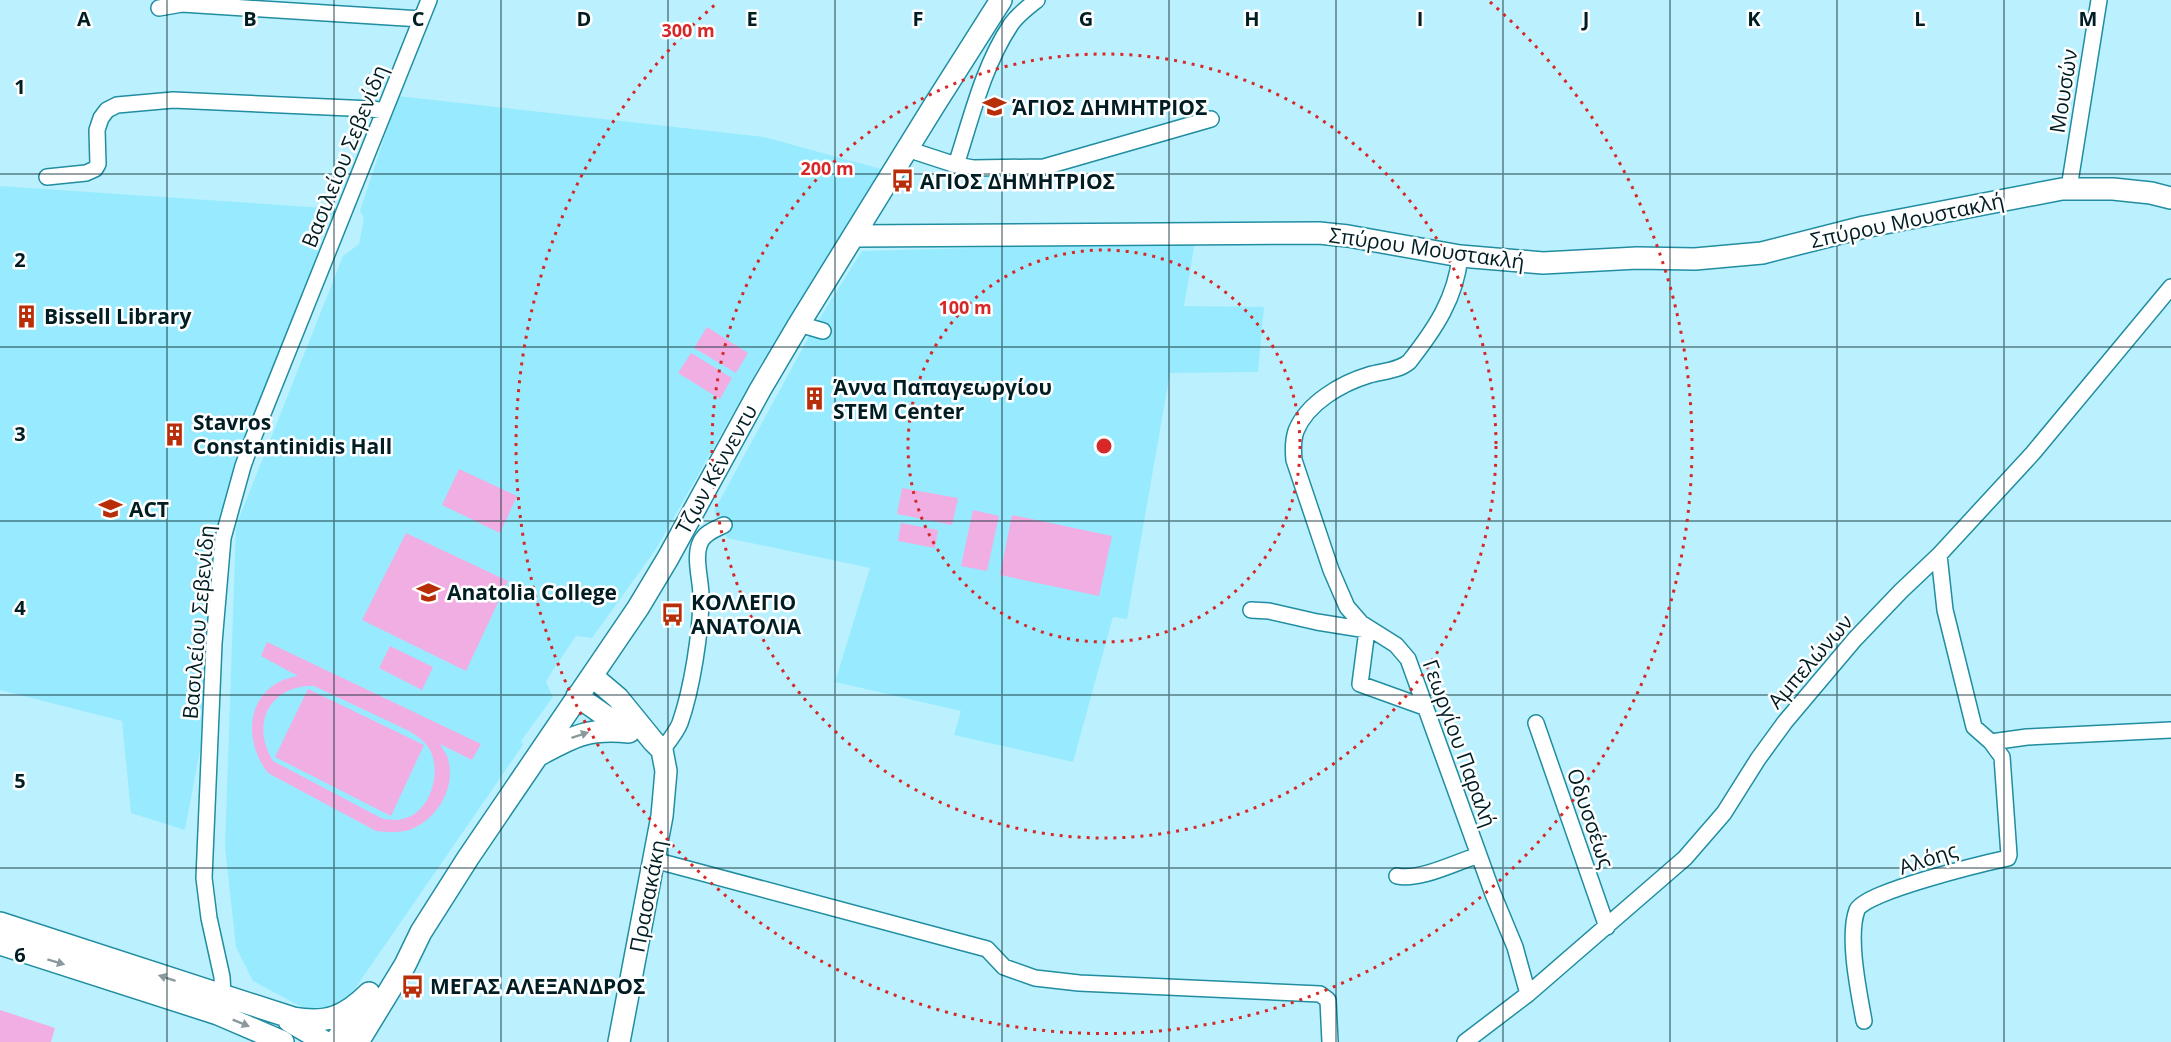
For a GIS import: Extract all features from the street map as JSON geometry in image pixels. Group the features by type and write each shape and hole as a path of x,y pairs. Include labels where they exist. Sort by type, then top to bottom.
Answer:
{"main road":[{"name":"Τζων Κέννεντυ","path":"335,1042 369,993 421,932 536,757 628,624 668,558 754,399 1001,0"},
{"name":"Σπύρου Μουστακλή","path":"854,236 1319,233 1460,256 1557,264 1615,259 1684,260 1746,256 1864,227 2069,188 2113,189 2151,193 2171,198"},
{"path":"592,676 618,698 658,745"},
{"path":"578,696 628,732 658,745"},
{"path":"536,757 567,740 591,732 605,729 628,732"},
{"name":"Πρασακάκη","path":"619,1042 666,789 666,771 658,745"},
{"path":"0,923 264,1010 303,1028 325,1042"},
{"name":"Τζων Κέννεντυ","path":"358,1042 401,973 421,932"},
{"path":"0,944 218,1014 283,1042"},
{"path":"264,1010 299,1019 330,1018 348,1012 369,993"}],"street":[{"name":"Βασιλείου Σεβενίδη","path":"223,995 222,977 209,918 204,878 214,644 224,538 246,458 429,0"},
{"path":"956,165 978,94 996,52 1011,24 1037,0"},
{"name":"Μουσών","path":"2069,188 2098,0"},
{"path":"159,8 182,4 421,19"},
{"path":"47,177 86,173 95,168 98,164 97,130 101,118 107,110 117,105 173,100 384,111"},
{"path":"907,149 956,165 973,168 1044,167 1211,118"},
{"name":"Γεωργίου Παραλή","path":"1460,256 1449,302 1409,362 1401,367 1356,380 1320,401 1305,416 1297,429 1293,447 1296,468 1342,597 1357,620 1390,640 1404,654 1515,947 1528,994"},
{"name":"Αμπελώνων","path":"1465,1042 1528,994 1685,858 1725,813 1758,759 1785,722 1863,631 1939,555 2033,453 2171,287"},
{"path":"799,324 823,331"},
{"path":"658,745 673,736 680,722 695,652 701,596 698,553 701,541 708,532 724,525"},
{"name":"Αλόης","path":"1863,1021 1856,977 1853,934 1857,908 1864,902 1956,870 2008,858 2005,773 2002,757 1991,742 1974,727 1945,610 1939,555"},
{"path":"1251,610 1269,611 1367,630 1360,684 1424,706"},
{"name":"Οδυσσέως","path":"1536,723 1607,927"},
{"path":"1991,742 2027,737 2171,730"},
{"path":"1397,876 1409,878 1417,876 1479,855"},
{"path":"654,860 987,949 1004,967 1035,978 1079,983 1320,994 1328,1000 1330,1042"}],"shaded area":[{"name":"Anatolia College","path":"398,96 764,137 881,169 762,362 656,549 592,638 576,636 553,670 546,682 553,697 521,741 523,745 343,1006 309,1011 253,981 236,947 225,847 236,526 343,256 359,244 364,218 360,211"},
{"name":"ACT","path":"0,186 340,209 333,218 321,224 309,225 308,240 314,243 319,254 254,417 228,488 216,531 201,745 185,830 131,813 122,721 0,690"},
{"path":"1195,242 1184,306 1264,307 1258,372 1170,373 1127,619 1113,617 1073,762 954,735 961,711 835,682 870,568 727,538 714,511 813,329 862,251"},
{"path":"707,327 748,353 736,373 694,348"},
{"path":"691,353 732,378 720,399 678,373"},
{"path":"459,469 517,496 500,533 442,505"},
{"path":"902,488 958,498 952,525 897,514"},
{"path":"973,510 999,516 987,571 961,566"},
{"path":"1012,515 1112,536 1099,596 1000,575"},
{"path":"901,523 938,530 935,548 898,541"},
{"path":"406,533 508,581 466,671 362,620"},
{"path":"267,642 481,744 472,760 440,744 447,756 450,779 443,800 436,810 419,825 409,830 376,831 268,773 259,759 254,744 252,729 254,714 259,701 268,689 281,681 298,676 261,656","holes":["314,686 409,731 426,744 433,759 434,781 426,801 412,816 395,820 383,819 273,761 264,736 267,712 281,695 293,689"]},
{"path":"390,646 433,667 422,690 379,668"},
{"path":"308,689 424,745 391,816 275,757"},
{"path":"0,1010 55,1028 51,1042 0,1042"}],"place":[{"name":"ΆΓΙΟΣ ΔΗΜΗΤΡΙΟΣ","path":"994,107"},
{"name":"ΑΓΙΟΣ ΔΗΜΗΤΡΙΟΣ","path":"902,181"},
{"name":"Bissell Library","path":"26,316"},
{"name":"Άννα Παπαγεωργίου STEM Center","path":"815,399"},
{"name":"Stavros Constantinidis Hall","path":"175,434"},
{"name":"ACT","path":"111,509"},
{"name":"Anatolia College","path":"429,592"},
{"name":"ΚΟΛΛΕΓΙΟ ΑΝΑΤΟΛΙΑ","path":"673,614"},
{"name":"ΜΕΓΑΣ ΑΛΕΞΑΝΔΡΟΣ","path":"412,986"}]}
